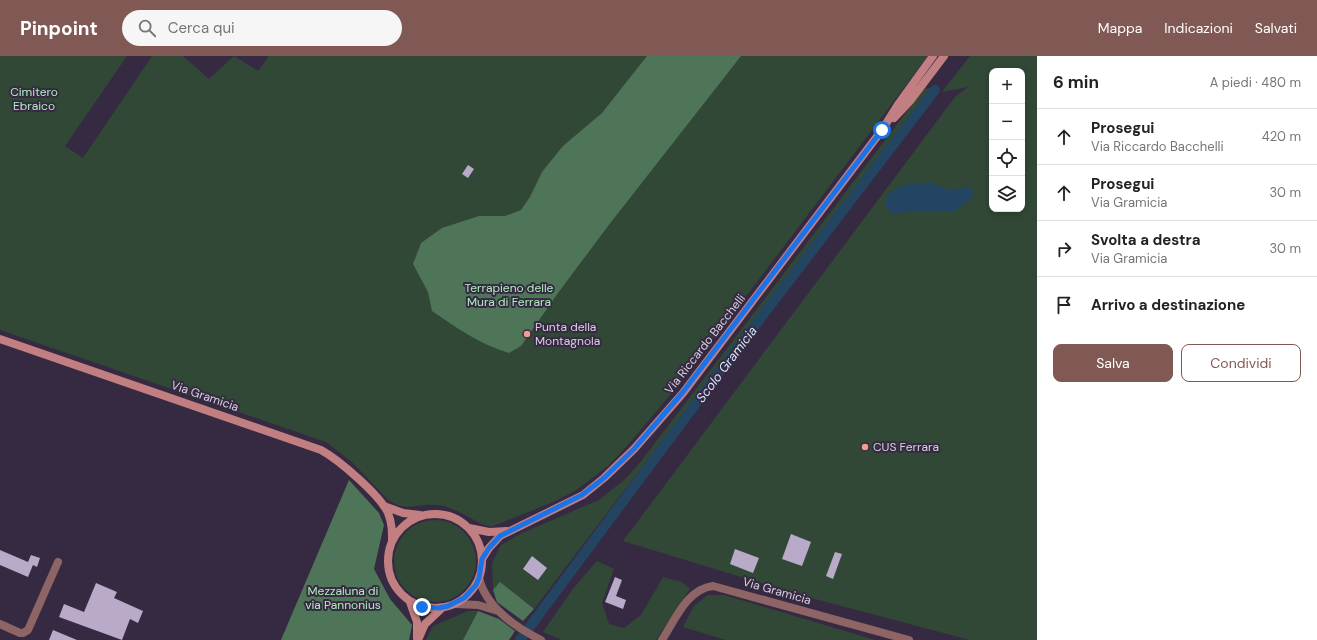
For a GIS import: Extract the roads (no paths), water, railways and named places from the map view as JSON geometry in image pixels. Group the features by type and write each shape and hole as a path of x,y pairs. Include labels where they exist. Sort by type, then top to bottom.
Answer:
{"main road":[{"name":"Via Riccardo Bacchelli","path":"482,559 494,542 509,530 582,495 604,478 634,449 683,392 882,130 899,103 933,56"},
{"name":"Via Riccardo Bacchelli","path":"882,130 910,101 944,56"},
{"name":"Via Gramicia","path":"0,339 310,445 338,460 384,506 392,523 392,541 388,562 390,577 396,588 410,602 422,607 442,608 456,604 470,593 479,578 482,559 477,539 469,528 450,516 440,514 422,515 403,513 384,506"},
{"name":"Via Gramicia","path":"392,541 404,526 422,515"},
{"name":"Via Riccardo Bacchelli","path":"469,528 489,532 509,530"},
{"path":"410,602 417,622 417,640"},
{"path":"417,640 428,621 442,608"}],"street":[{"path":"0,624 20,633 28,630 58,562"},
{"name":"Via Gramicia","path":"479,578 486,595 498,611 538,639"},
{"name":"Via Gramicia","path":"662,640 690,598 699,589 713,586 909,640"},
{"name":"Via Gramicia","path":"456,604 478,605 498,611"}],"water":[{"path":"930,182 949,190 967,187 974,191 971,200 952,212 917,211 892,214 885,206 887,194 903,185"}],"waterway":[{"name":"Scolo Gramicia","path":"520,640 711,383 935,90"}],"place":[{"name":"Punta della Montagnola","path":"527,334"},
{"name":"CUS Ferrara","path":"865,447"}],"park label":[{"name":"Cimitero Ebraico","path":"34,99"},
{"name":"Terrapieno delle Mura di Ferrara","path":"509,295"},
{"name":"Mezzaluna di via Pannonius","path":"343,598"}]}
